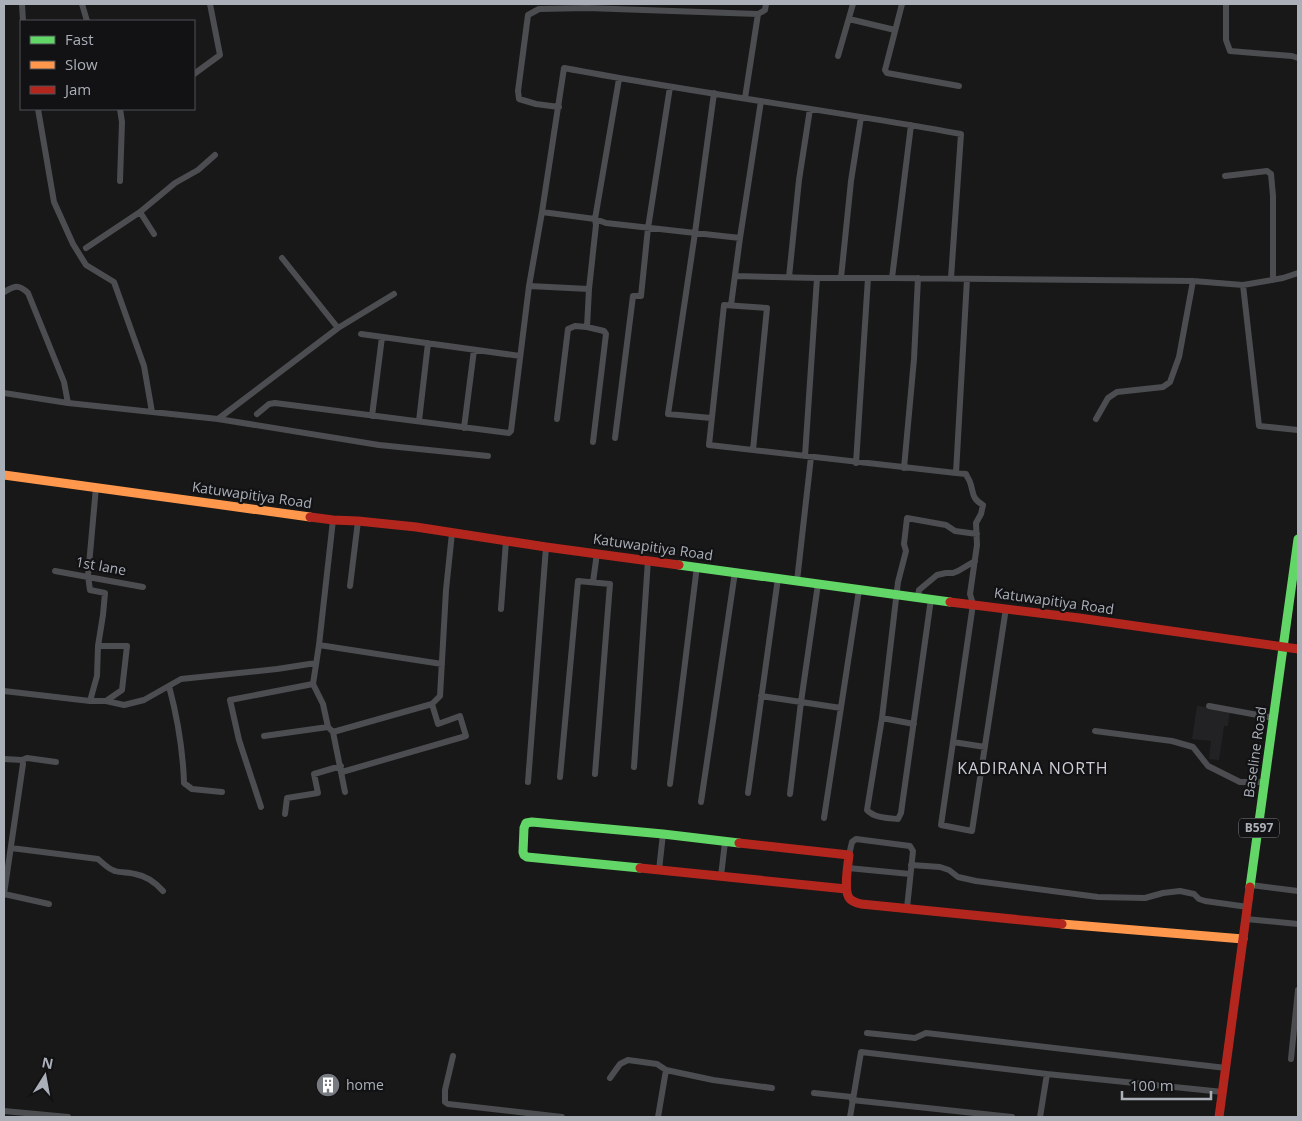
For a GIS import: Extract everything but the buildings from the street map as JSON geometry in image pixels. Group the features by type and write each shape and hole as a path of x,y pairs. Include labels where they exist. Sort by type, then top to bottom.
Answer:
{"street":[{"path":"22,4 23,20"},
{"path":"82,4 87,20"},
{"path":"195,73 220,54 210,4"},
{"path":"559,106 536,104 520,99 518,91 528,15 539,9 587,8 758,14 765,10 766,4"},
{"path":"838,56 853,4"},
{"path":"902,4 885,70 887,73 959,86"},
{"path":"1226,4 1226,40 1230,52 1298,58"},
{"path":"745,98 758,14"},
{"path":"849,19 895,30"},
{"path":"257,414 269,404 275,403 509,433 564,68 619,79 961,134 951,278"},
{"path":"587,326 595,219 619,79"},
{"path":"615,438 633,296 641,296 648,228 670,87"},
{"path":"711,418 668,414 714,93"},
{"path":"731,306 761,101"},
{"path":"789,277 799,180 810,109"},
{"path":"38,110 54,202 73,244 86,265 114,282 144,366 152,412"},
{"path":"120,110 122,122 120,181"},
{"path":"841,278 851,182 861,117"},
{"path":"892,278 911,125"},
{"path":"86,248 140,212 175,183 198,170 214,155"},
{"path":"1225,176 1266,171 1271,174 1273,196 1273,280"},
{"path":"140,212 154,234"},
{"path":"542,212 595,219 606,224 740,238"},
{"path":"282,258 338,328"},
{"path":"735,276 1193,281 1243,285 1283,278 1298,273"},
{"path":"797,581 808,456 817,278"},
{"path":"856,462 868,278"},
{"path":"904,468 914,359 918,278"},
{"path":"956,473 968,279"},
{"path":"1096,419 1108,398 1117,392 1163,387 1170,382 1179,357 1193,281"},
{"path":"1243,285 1259,426 1298,430"},
{"path":"530,286 589,289"},
{"path":"4,292 14,287 22,288 28,293 64,382 68,403"},
{"path":"218,419 338,328 394,294"},
{"path":"753,450 767,308 724,305 709,445 904,468 966,474 971,482 972,493 978,502 983,505 976,523 977,545 970,594 973,604 941,825 972,831 1006,608"},
{"path":"557,419 568,329 575,326 587,326 604,331 606,334 593,442"},
{"path":"362,334 520,356"},
{"path":"372,416 382,337"},
{"path":"419,421 428,343"},
{"path":"464,428 474,350"},
{"path":"4,393 68,403 218,419 379,445 488,456"},
{"name":"Katuwapitiya Road","path":"4,475 333,520 358,521 698,566 859,590 1006,608 1298,649"},
{"path":"90,701 97,676 98,646 105,593 90,590 88,576 96,487"},
{"path":"932,599 900,816 898,819 870,814 867,810 882,718 898,582 906,551 904,544 907,518 946,525 955,531 977,534"},
{"path":"333,520 313,684 323,704 341,769 345,792"},
{"path":"350,586 358,521"},
{"path":"264,736 330,730 432,704 440,696 446,590 452,533"},
{"name":"Baseline Road","path":"1219,1117 1298,539"},
{"path":"502,609 506,541"},
{"path":"528,782 546,547"},
{"path":"593,582 597,553"},
{"path":"634,767 648,560"},
{"path":"918,597 920,590 937,575 946,572 953,573 975,561"},
{"path":"670,784 698,566"},
{"name":"1st lane","path":"55,571 143,587"},
{"path":"701,802 735,572"},
{"path":"748,793 778,578"},
{"path":"560,777 578,580 610,584 595,774"},
{"path":"790,794 818,584"},
{"path":"824,818 859,590"},
{"path":"319,645 442,664"},
{"path":"98,646 127,646 122,690 106,701"},
{"path":"4,691 90,701 106,701 124,705 144,700 181,680 316,663"},
{"path":"261,806 239,740 230,700 313,684"},
{"path":"169,686 176,710 183,751 184,783 192,788 222,792"},
{"path":"761,696 841,708"},
{"path":"285,814 286,798 318,792 314,774 341,769 466,736 460,716 438,724 432,704"},
{"path":"1209,706 1274,718"},
{"path":"882,718 914,724"},
{"path":"1095,731 1172,741 1193,747 1208,766 1240,782 1265,782"},
{"path":"953,742 985,747"},
{"path":"4,759 22,760 27,758 56,762"},
{"path":"22,760 24,764 4,894 50,904"},
{"path":"846,889 527,857 522,852 524,828 526,823 532,822 663,834 849,855"},
{"path":"659,870 663,834"},
{"path":"907,908 912,848 908,845 856,839 852,842 846,889 851,901 860,904 1095,927 1243,939"},
{"path":"721,876 725,842"},
{"path":"11,848 98,859 114,871 136,874 155,882 163,891"},
{"path":"911,865 940,867 949,870 958,877 976,881 1098,897 1145,898 1180,891 1194,894 1199,899 1205,901 1248,907"},
{"path":"848,868 910,874"},
{"path":"1251,886 1298,891"},
{"path":"1246,919 1298,924"},
{"path":"1291,1059 1298,990"},
{"path":"867,1033 916,1038 926,1033 1226,1068"},
{"path":"850,1117 861,1052 1223,1092"},
{"path":"453,1056 444,1102 562,1117"},
{"path":"610,1078 620,1064 628,1060 656,1064 666,1070 713,1080 772,1088"},
{"path":"658,1117 666,1070"},
{"path":"1040,1117 1047,1074"},
{"path":"814,1093 1012,1117"},
{"path":"4,1111 68,1117"}],"shaded area":[{"path":"1197,706 1230,710 1228,726 1224,726 1219,760 1209,759 1211,741 1192,739"}],"traffic: fast":[{"path":"1250,887 1298,539"},
{"path":"679,565 950,602"},
{"path":"640,868 527,857 523,852 524,828 526,823 532,822 739,843"}],"traffic: slow":[{"path":"4,475 310,517"},
{"path":"1062,924 1243,939"}],"traffic: jam":[{"path":"310,517 416,527 679,565"},
{"path":"950,602 1298,649"},
{"path":"739,843 849,855 846,878 848,896 852,901 861,904 1062,924"},
{"path":"640,868 846,889"},
{"path":"1219,1117 1250,887"}],"place":[{"name":"home","path":"328,1085"}],"district":[{"name":"KADIRANA NORTH","path":"1033,768"}]}
